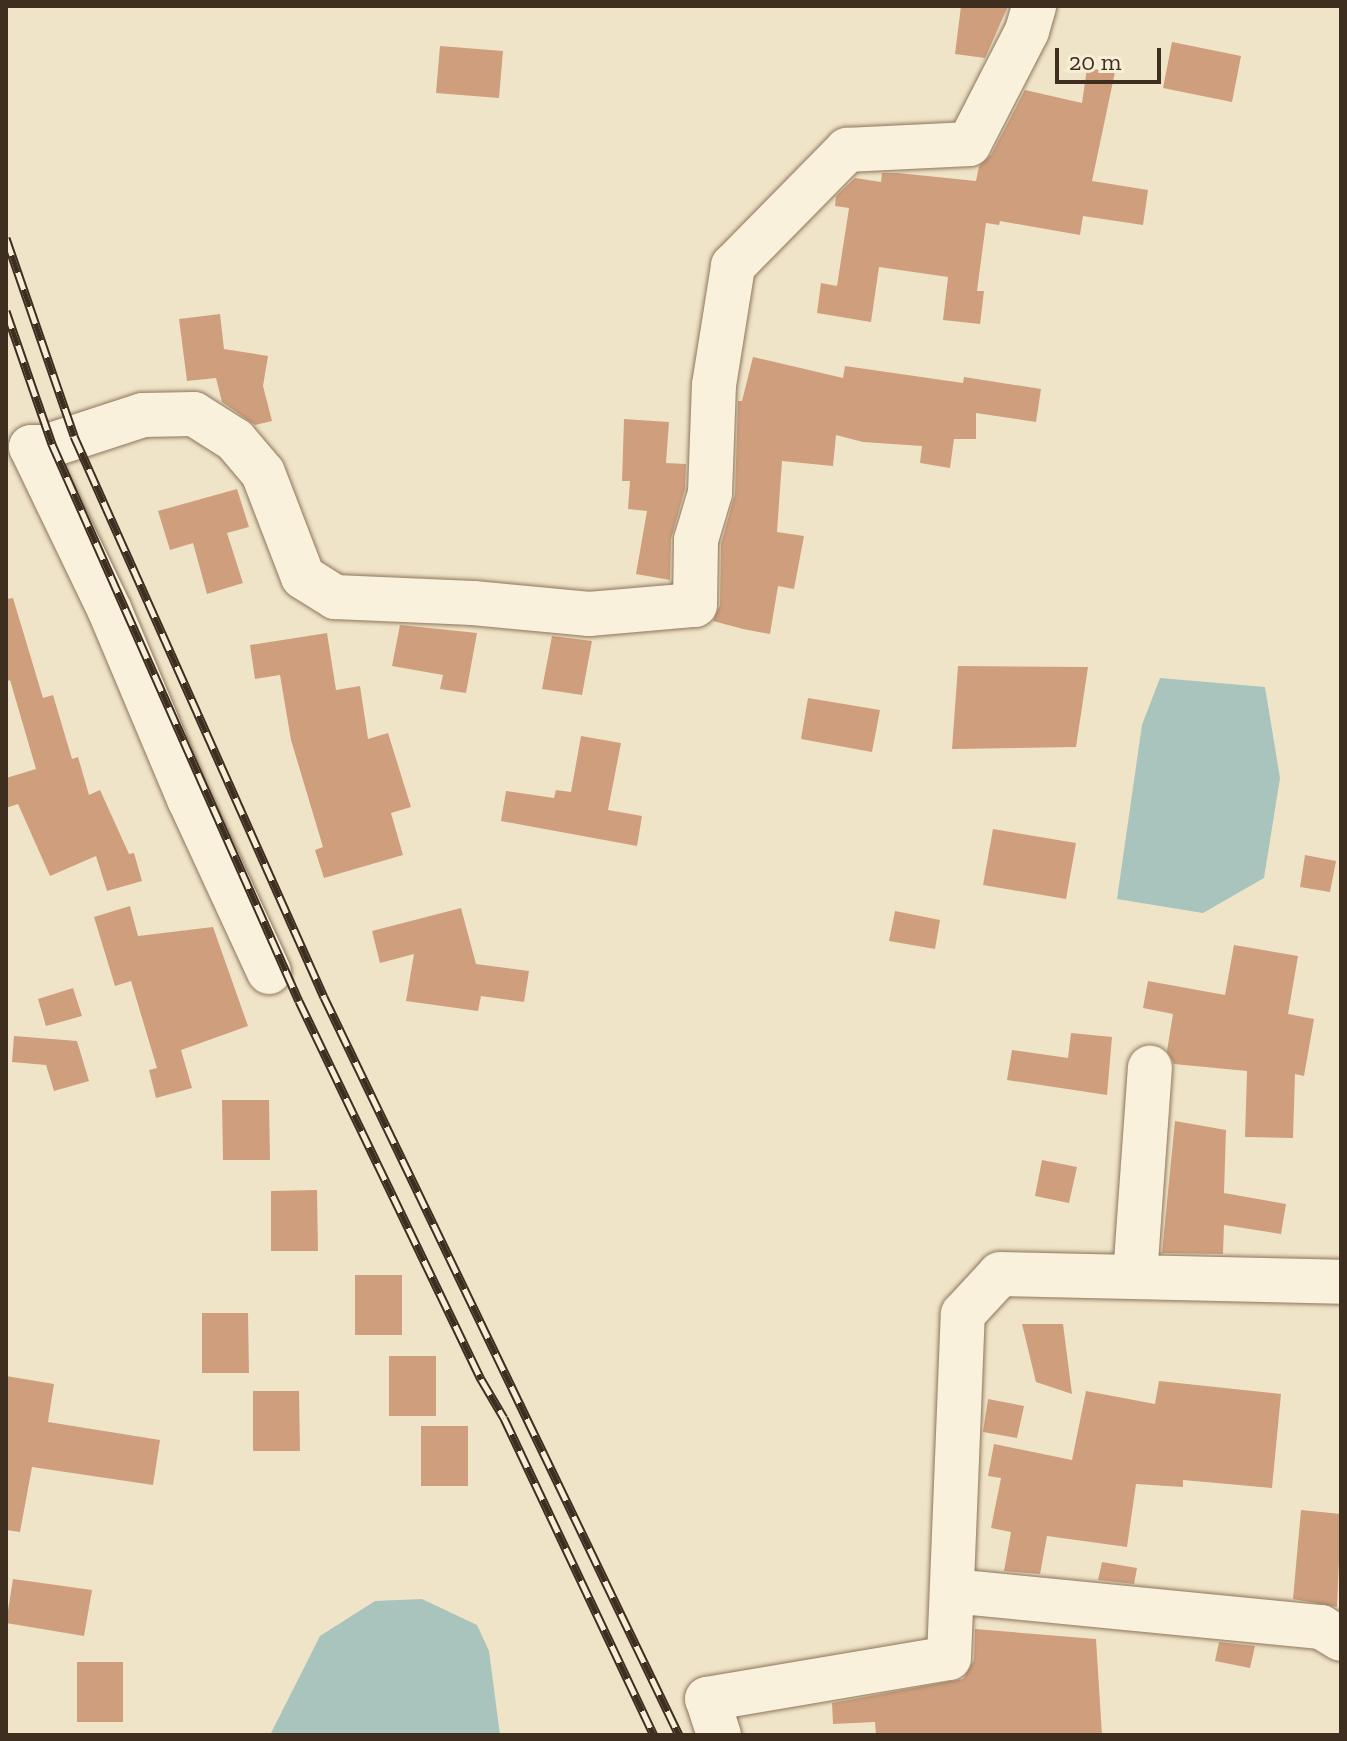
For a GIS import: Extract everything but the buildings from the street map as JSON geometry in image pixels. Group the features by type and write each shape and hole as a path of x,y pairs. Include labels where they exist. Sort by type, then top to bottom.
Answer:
{"street":[{"path":"269,972 189,799 110,611 31,447 45,447 143,415 194,414 235,440 263,473 303,577 335,597 473,603 589,614 695,605 696,540 710,493 714,385 733,266 847,150 969,144 1027,31 1034,6"},
{"path":"1135,1276 1150,1068"},
{"path":"719,1735 707,1699 949,1658 963,1314 1000,1274 1341,1282"},
{"path":"952,1591 1321,1627 1341,1639"}],"water":[{"path":"1160,678 1265,687 1280,778 1264,878 1203,913 1117,899 1142,725"},
{"path":"422,1599 477,1625 489,1651 500,1735 270,1735 320,1636 375,1601"}],"railway":[{"path":"6,238 74,436 324,997 679,1735"},
{"path":"6,311 52,444 299,1001 481,1379 504,1418 654,1735"}]}
